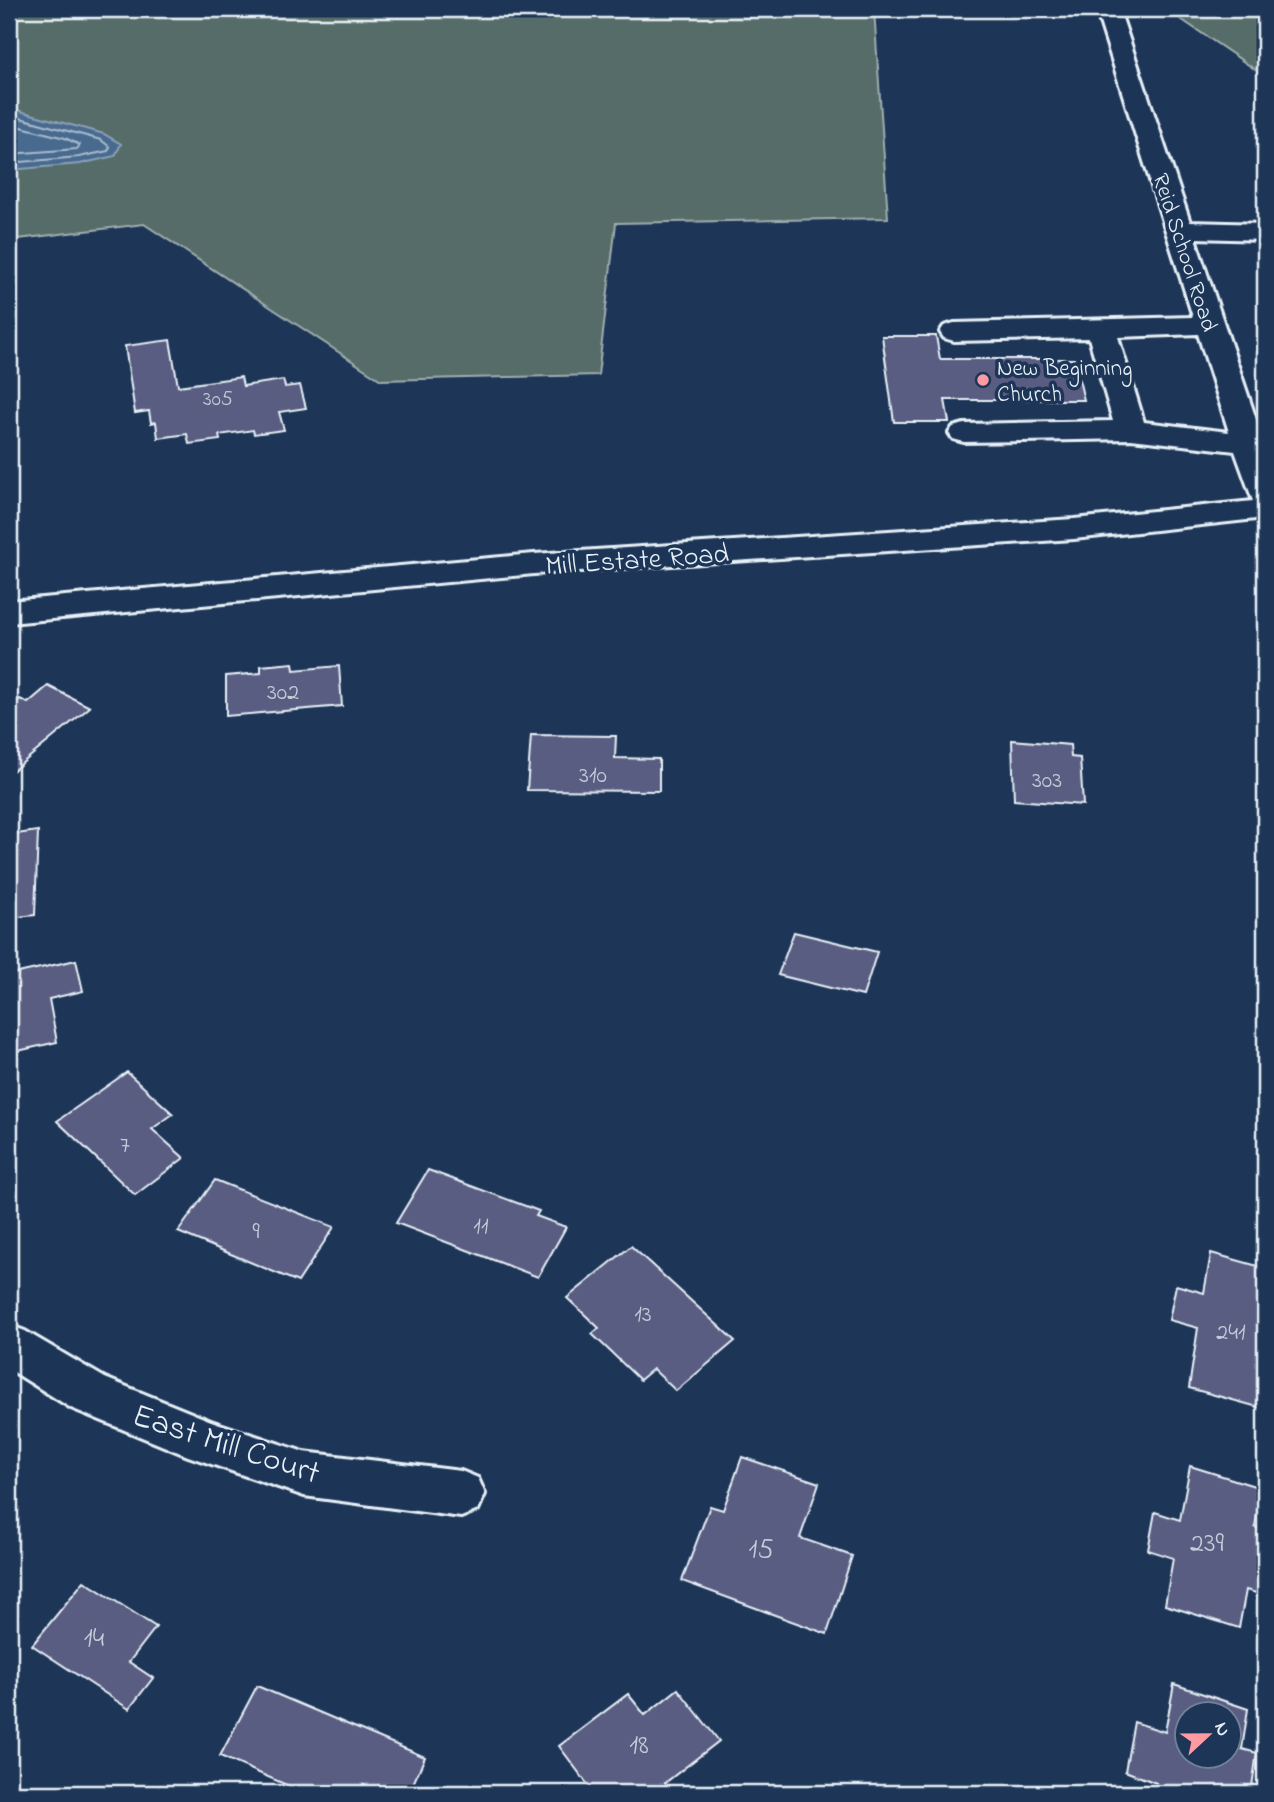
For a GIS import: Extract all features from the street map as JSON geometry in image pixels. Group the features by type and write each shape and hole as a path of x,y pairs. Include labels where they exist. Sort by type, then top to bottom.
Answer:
{"street":[{"name":"Reid School Road","path":"1107,9 1265,495"},
{"path":"1179,230 1265,232"},
{"path":"954,332 1210,325"},
{"path":"1101,329 1131,430"},
{"path":"964,433 1131,430 1249,443"},
{"name":"Mill Estate Road","path":"9,612 534,564 1060,530 1265,509"},
{"name":"East Mill Court","path":"9,1345 88,1393 230,1450 304,1474 461,1494"}],"green space":[{"path":"9,9 874,9 888,218 616,223 598,375 381,380 144,224 9,240"},
{"path":"1166,9 1265,9 1265,76"}],"water":[{"path":"9,108 104,134 121,144 115,156 80,164 9,170"}],"building":[{"name":"New Beginning Church","path":"882,336 936,336 940,359 1074,359 1084,400 945,400 949,422 894,422"},
{"path":"170,340 178,386 241,377 243,386 283,380 285,387 300,385 306,408 279,412 284,430 254,434 253,430 219,435 220,440 189,444 187,434 158,438 156,422 151,423 149,411 135,413 125,346"},
{"path":"293,663 294,670 339,666 342,706 226,716 226,676 261,673 261,666"},
{"path":"48,686 90,707 9,774 9,708 20,699 28,703"},
{"path":"531,735 616,736 615,758 659,759 659,791 527,790"},
{"path":"1012,740 1070,745 1071,757 1080,758 1083,805 1014,800"},
{"path":"38,831 35,915 9,918 9,835"},
{"path":"794,932 877,952 863,996 778,975"},
{"path":"76,960 83,991 49,999 57,1042 9,1053 9,975"},
{"path":"127,1072 173,1114 152,1129 184,1158 135,1195 57,1121"},
{"path":"428,1170 539,1211 536,1216 566,1227 538,1277 396,1223"},
{"path":"215,1180 334,1227 298,1282 178,1232"},
{"path":"631,1246 735,1341 676,1391 653,1369 640,1380 592,1334 599,1328 567,1298"},
{"path":"1211,1253 1265,1268 1265,1409 1189,1388 1198,1328 1169,1320 1176,1285 1204,1293"},
{"path":"742,1457 819,1483 800,1538 852,1556 827,1634 682,1581 710,1506 723,1510"},
{"path":"1190,1466 1261,1488 1255,1527 1265,1531 1263,1595 1246,1590 1239,1628 1165,1605 1173,1558 1148,1550 1155,1512 1180,1520"},
{"path":"84,1581 156,1627 129,1662 153,1678 129,1709 32,1645"},
{"path":"1174,1684 1221,1700 1172,1700 1172,1770 1242,1770 1242,1749 1257,1753 1251,1793 1154,1793 1156,1783 1125,1771 1134,1722 1165,1732"},
{"path":"257,1686 425,1757 409,1793 305,1793 220,1756"},
{"path":"678,1689 719,1741 665,1783 673,1793 594,1793 559,1746 628,1694 645,1715"},
{"path":"1242,1707 1248,1709 1242,1749"}],"place":[{"name":"New Beginning Church","path":"983,380"}]}
